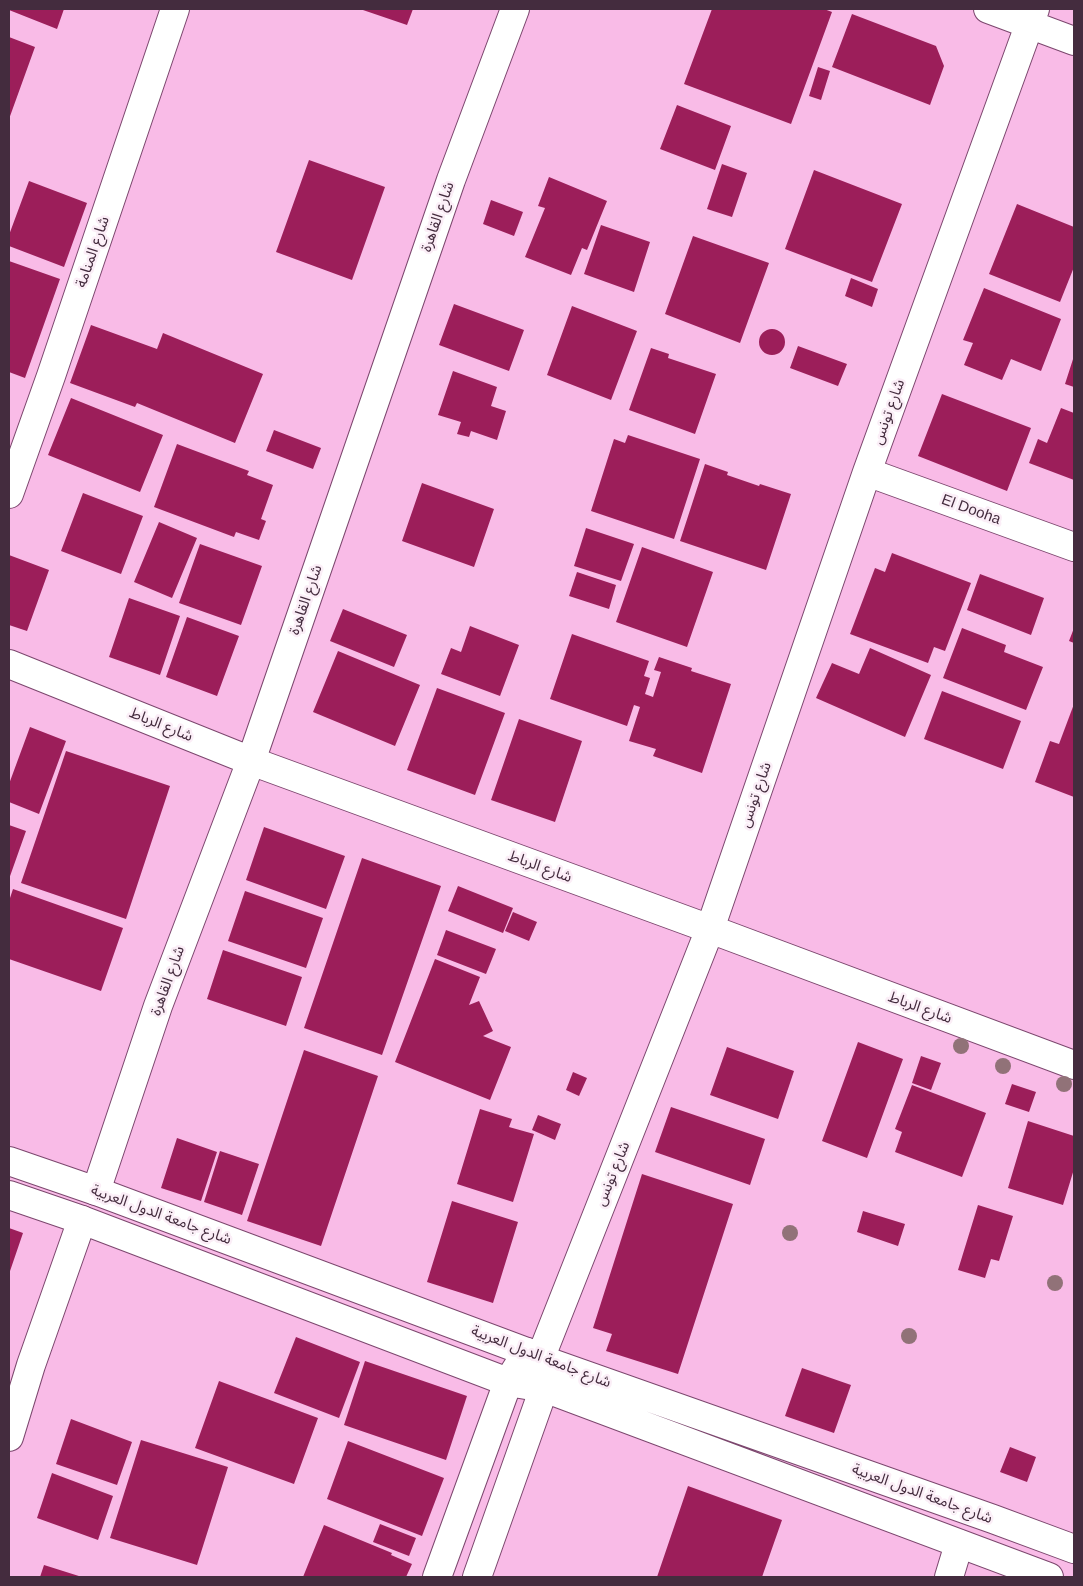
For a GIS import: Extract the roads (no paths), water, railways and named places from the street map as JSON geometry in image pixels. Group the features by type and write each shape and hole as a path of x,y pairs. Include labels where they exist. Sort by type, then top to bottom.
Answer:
{"street":[{"name":"شارع المنامة","path":"9,494 175,9"},
{"name":"شارع القاهرة","path":"96,1191 158,1006 251,761 451,180 514,9"},
{"path":"988,9 1033,16 1074,41"},
{"name":"شارع تونس","path":"437,1577 508,1382 534,1355 710,929 868,472 1033,16"},
{"name":"El Dooha","path":"868,472 1074,547"},
{"name":"شارع الرباط","path":"9,664 251,761 1074,1065"},
{"name":"شارع جامعة الدول العربية","path":"9,1160 534,1355 1074,1549"},
{"name":"شارع جامعة الدول العربية","path":"9,1195 82,1220 508,1382 544,1388 1049,1577"},
{"path":"9,1437 20,1361 82,1220"},
{"name":"شارع تونس","path":"477,1577 544,1388 534,1355"},
{"path":"949,1577 959,1544"}]}
